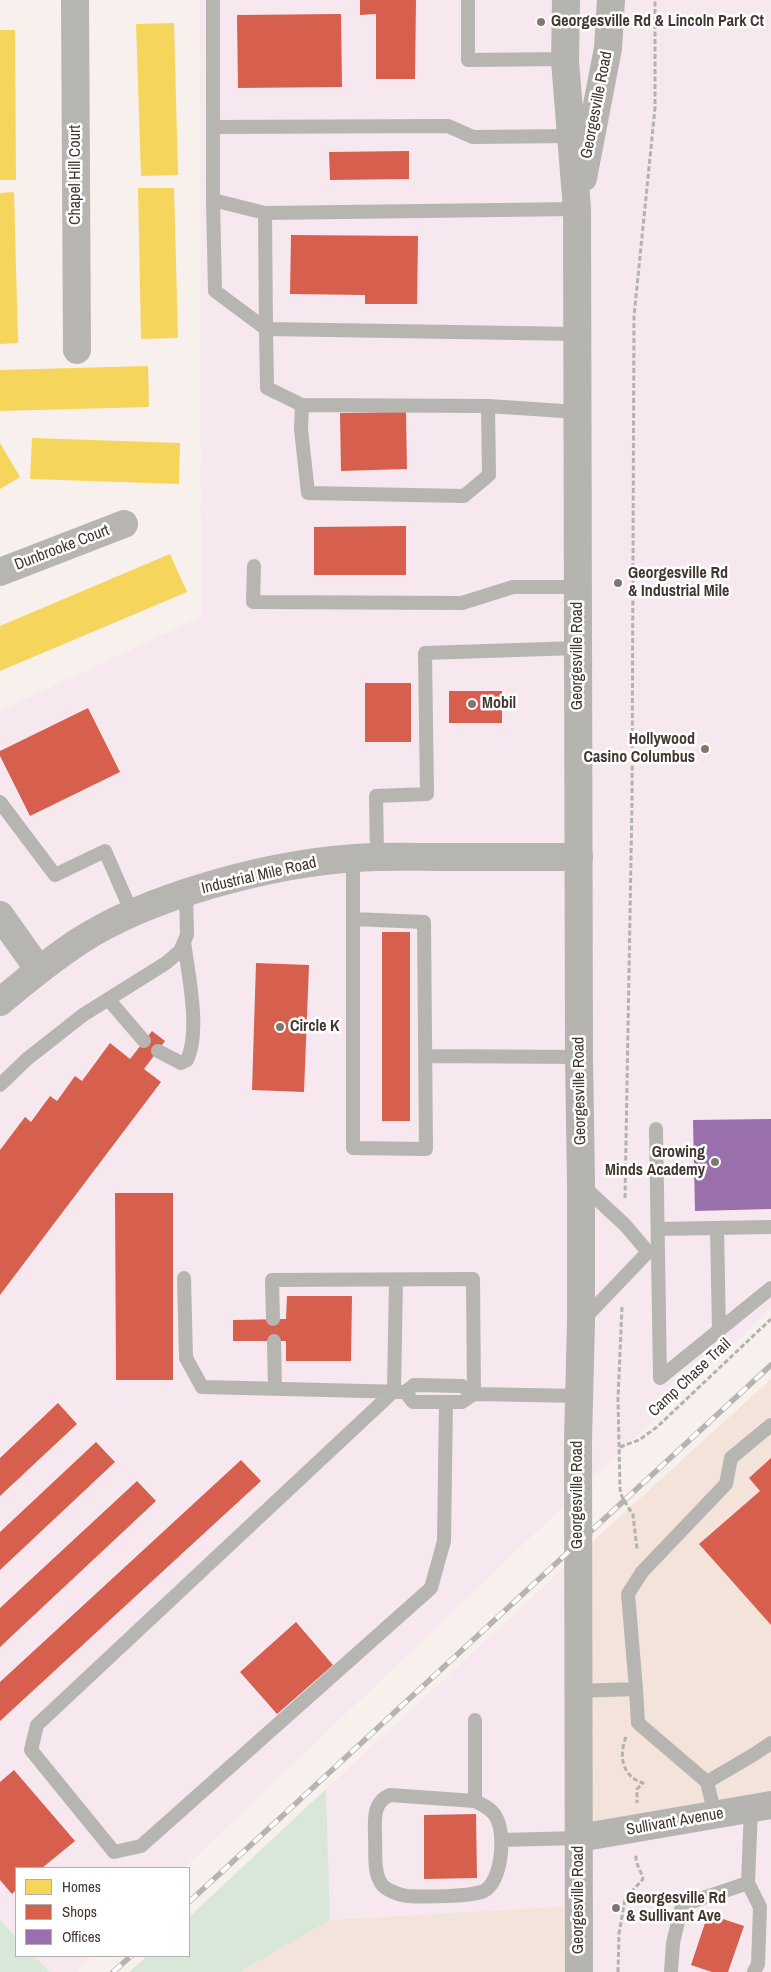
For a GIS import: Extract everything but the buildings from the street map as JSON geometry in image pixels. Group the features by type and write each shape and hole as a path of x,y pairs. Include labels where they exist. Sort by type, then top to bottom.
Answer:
{"main road":[{"name":"Georgesville Road","path":"566,0 566,59 577,209 578,334 579,1057 581,1184 578,1691 579,1972"},
{"name":"Georgesville Road","path":"577,209 608,48 611,0"},
{"name":"Sullivant Avenue","path":"579,1838 761,1807"}],"street":[{"name":"Chapel Hill Court","path":"75,0 78,350"},
{"name":"Dunbrooke Court","path":"0,572 124,524"},
{"name":"Industrial Mile Road","path":"0,1002 39,970 80,941 132,914 228,881 286,867 365,857 579,857"},
{"path":"0,915 39,970"}],"lane":[{"path":"213,0 215,290 266,329 578,334"},
{"path":"468,0 468,60 566,59"},
{"path":"213,127 448,126 473,137 571,136"},
{"path":"213,200 265,213 577,209"},
{"path":"265,213 267,388 302,405 488,406 578,412"},
{"path":"302,405 301,429 308,493 464,496 490,475 488,406"},
{"path":"254,566 253,602 462,603 513,587 578,587"},
{"path":"353,919 424,922 426,1149 352,1148 353,919 376,796 427,794 425,653 578,648"},
{"path":"0,802 55,875 105,851 132,914"},
{"path":"0,1085 27,1059 83,1015 166,963 180,951 186,934 186,894"},
{"path":"158,1051 180,1062 187,1060 192,1050 192,998 184,942"},
{"path":"108,999 144,1041"},
{"path":"425,1056 579,1057"},
{"path":"656,1129 658,1229 653,1252 660,1378 771,1288"},
{"path":"581,1184 653,1252"},
{"path":"658,1229 771,1227"},
{"path":"717,1228 718,1331"},
{"path":"581,1322 623,1279 653,1252"},
{"path":"184,1278 186,1358 202,1388 400,1391 413,1402 462,1402 474,1394"},
{"path":"273,1319 272,1280 473,1279 474,1394"},
{"path":"396,1280 400,1391"},
{"path":"274,1341 275,1389"},
{"path":"446,1402 444,1540 431,1588 141,1846 114,1852 31,1750 37,1725 400,1391 414,1385 462,1386 474,1394 579,1396"},
{"path":"715,1815 707,1782 638,1723 628,1594 642,1572 726,1484 731,1458 771,1425"},
{"path":"578,1691 636,1689"},
{"path":"475,1720 475,1801"},
{"path":"707,1782 771,1742"},
{"path":"403,1794 475,1801 488,1808 496,1816 501,1840 499,1869 494,1882 484,1891 469,1895 406,1896 388,1890 381,1883 377,1873 374,1817 377,1805 383,1798 390,1795 403,1794"},
{"path":"754,1972 758,1964 760,1907 748,1883 761,1807"},
{"path":"501,1840 579,1838"},
{"path":"671,1972 673,1943 682,1905 748,1883"}],"path":[{"path":"625,1225 632,802 634,316 655,108 655,0"},
{"name":"Camp Chase Trail","path":"623,1279 618,1399 620,1447 639,1440 657,1427 771,1318"}],"shaded area":[{"path":"200,0 771,0 771,1308 185,1867 15,1867 15,1936 0,1920 0,711 201,617"},
{"path":"771,1379 771,1798 583,1834 580,1553"},
{"path":"580,1553 771,1798 771,1972 573,1972 573,1906 330,1920 326,1789"},
{"path":"573,1906 573,1972 240,1972 330,1920"},
{"path":"35,1957 92,1957 76,1972 50,1972"}],"green space":[{"path":"326,1789 330,1920 240,1972 129,1972 146,1957 190,1957 190,1916"},
{"path":"0,1920 15,1936 15,1957 35,1957 50,1972 0,1972"}],"railway":[{"path":"190,1901 771,1365"},
{"path":"113,1972 130,1957"}],"place":[{"name":"Georgesville Rd & Lincoln Park Ct","path":"541,22"},
{"name":"Georgesville Rd & Industrial Mile","path":"618,583"},
{"name":"Mobil","path":"472,704"},
{"name":"Hollywood Casino Columbus","path":"705,749"},
{"name":"Circle K","path":"280,1027"},
{"name":"Growing Minds Academy","path":"715,1162"},
{"name":"Georgesville Rd & Sullivant Ave","path":"616,1908"}]}
